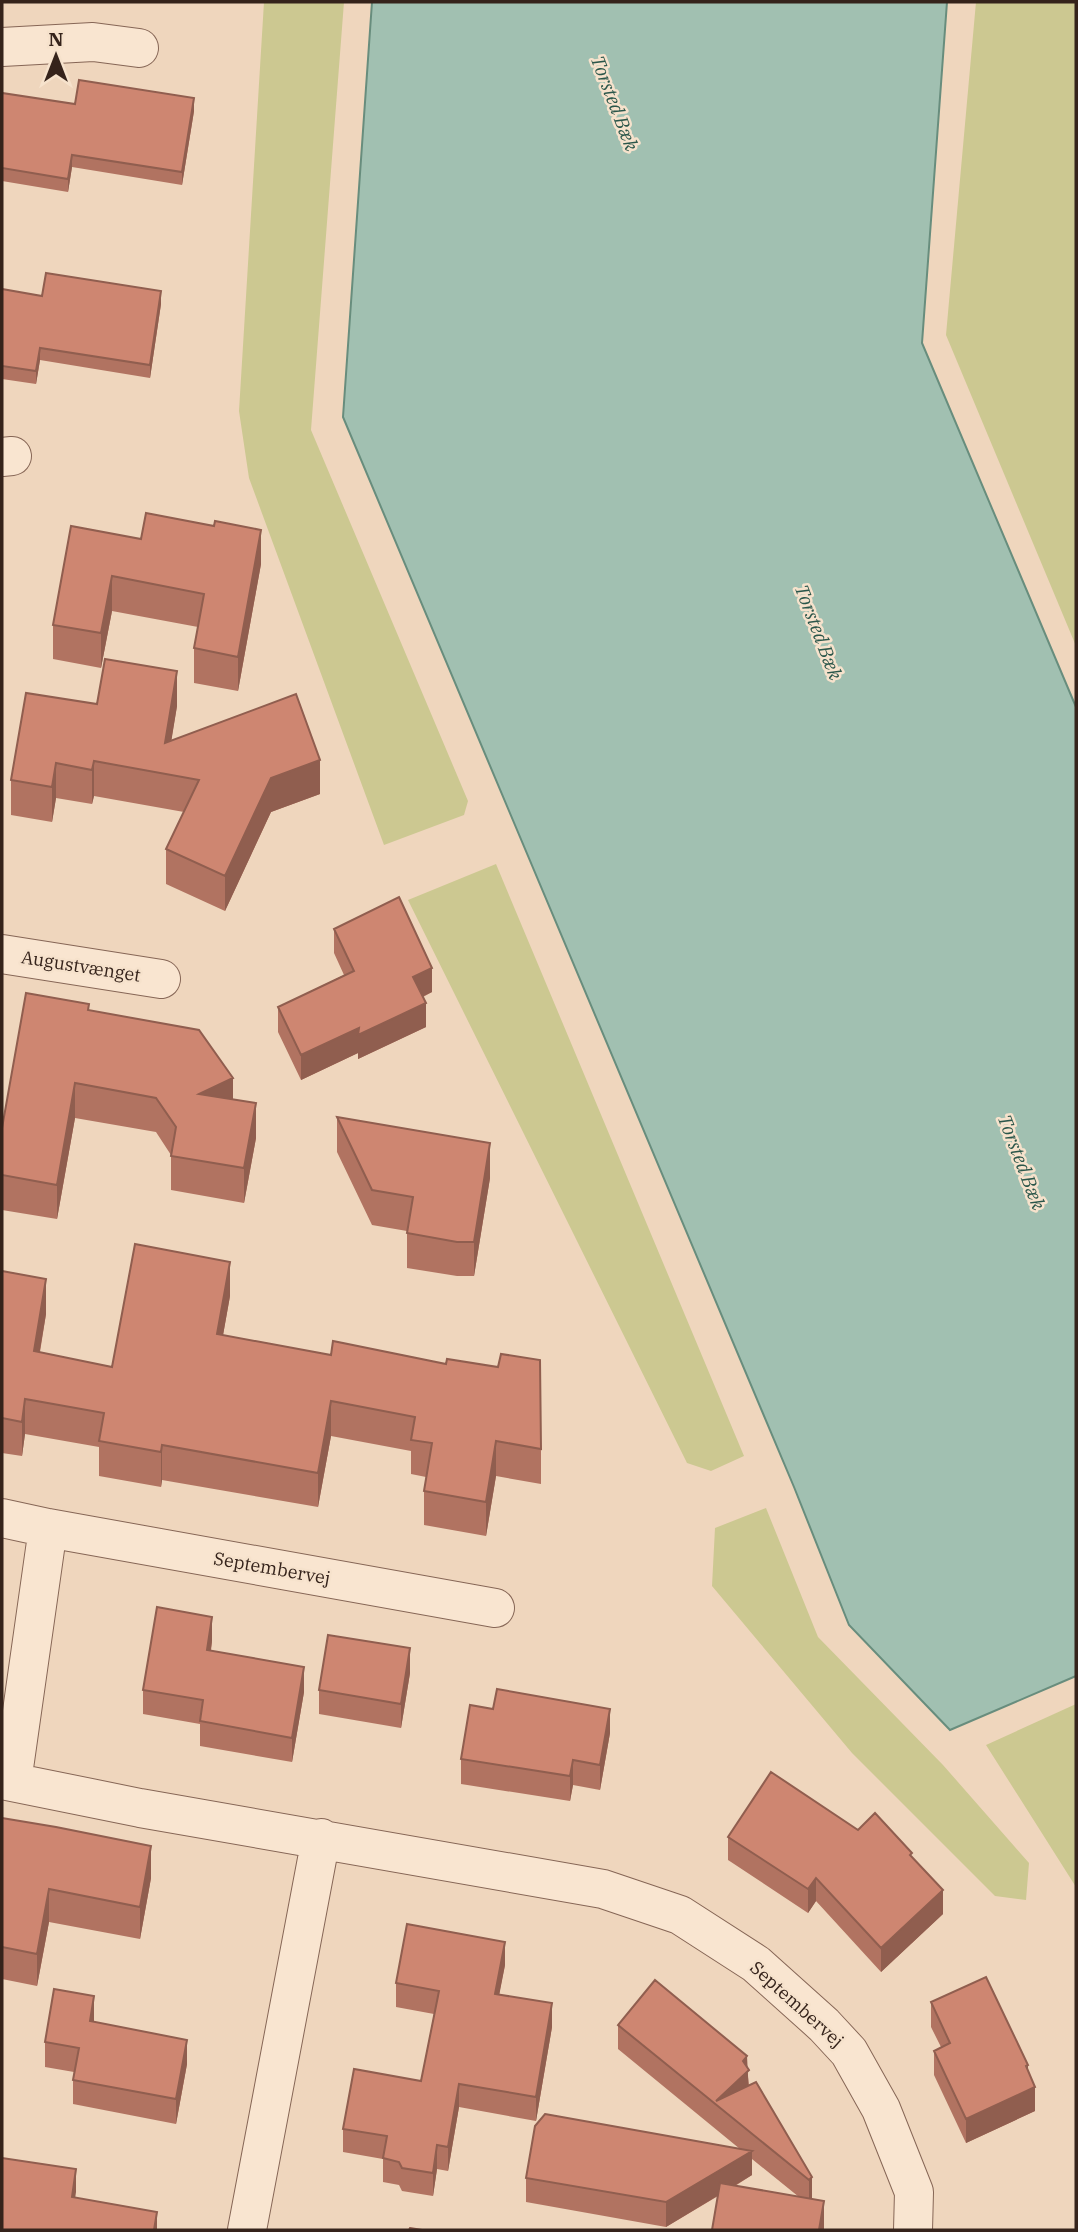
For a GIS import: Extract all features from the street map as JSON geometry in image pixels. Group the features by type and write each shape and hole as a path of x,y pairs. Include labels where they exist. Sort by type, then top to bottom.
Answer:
{"street":[{"path":"2,47 93,42 139,48"},
{"name":"Augustvænget","path":"2,954 161,979"},
{"name":"Septembervej","path":"2,1518 495,1608"},
{"name":"Septembervej","path":"48,1528 7,1781 140,1808 603,1889 680,1915 756,1964 824,2025 849,2052 881,2109 914,2192 913,2230"},
{"path":"247,2230 321,1838"}],"shaded area":[{"path":"264,2 344,2 311,430 468,801 464,815 384,845 249,478 239,411"},
{"path":"976,2 1076,2 1076,646 946,335"},
{"path":"496,864 744,1456 711,1471 687,1463 408,900"},
{"path":"766,1508 818,1637 943,1765 1029,1863 1026,1900 995,1896 852,1753 712,1586 715,1528"},
{"path":"1076,1704 1076,1887 986,1745"}],"water":[{"name":"Torsted Bæk","path":"372,2 947,2 922,343 1076,707 1076,1676 950,1730 849,1625 794,1487 343,417"}],"building":[{"path":"79,80 194,98 182,172 72,155 68,179 2,168 2,93 75,104"},
{"path":"46,273 161,291 150,365 40,348 36,371 2,366 2,289 42,296"},
{"path":"146,513 214,526 215,521 261,530 238,657 194,648 204,594 112,576 101,633 53,625 71,526 141,539"},
{"path":"105,659 177,671 165,743 296,694 320,760 271,778 225,876 166,849 199,780 94,761 92,770 56,763 52,787 11,780 26,693 97,704"},
{"path":"399,897 432,968 413,977 426,1003 358,1035 359,1028 301,1055 278,1007 354,971 334,929"},
{"path":"26,993 89,1004 88,1010 199,1030 233,1078 199,1094 256,1103 244,1168 171,1156 176,1127 156,1098 75,1083 57,1185 2,1175 2,1128"},
{"path":"337,1117 490,1143 474,1242 457,1242 407,1233 413,1197 372,1190"},
{"path":"135,1244 230,1262 217,1334 331,1355 333,1341 446,1364 447,1359 498,1367 501,1354 540,1360 541,1449 496,1441 486,1502 424,1491 432,1443 411,1440 415,1417 331,1401 318,1473 162,1445 161,1452 99,1441 104,1413 25,1399 22,1422 2,1418 2,1271 46,1279 34,1351 112,1367"},
{"path":"157,1607 212,1617 207,1650 304,1667 292,1738 200,1721 203,1700 143,1690"},
{"path":"328,1635 410,1648 401,1704 319,1690"},
{"path":"497,1689 610,1709 600,1765 573,1760 570,1776 461,1759 470,1705 493,1709"},
{"path":"771,1772 858,1830 875,1813 943,1890 881,1948 816,1878 808,1889 728,1837"},
{"path":"2,1818 151,1846 140,1907 49,1889 37,1954 2,1947"},
{"path":"407,1924 505,1942 495,1994 552,2003 536,2097 459,2084 448,2147 437,2145 433,2173 402,2168 399,2162 383,2158 387,2136 343,2129 354,2069 421,2081 439,1991 396,1983"},
{"path":"986,1977 1028,2065 1026,2066 1035,2087 966,2119 934,2051 950,2043 931,2002"},
{"path":"655,1980 747,2056 743,2061 749,2070 716,2101 756,2082 812,2177 809,2180 618,2025"},
{"path":"54,1989 94,1996 90,2021 187,2040 176,2099 73,2080 79,2048 45,2042"},
{"path":"545,2114 752,2151 666,2202 526,2178 535,2126"},
{"path":"2,2158 76,2169 72,2197 157,2212 154,2230 2,2230"},
{"path":"720,2183 824,2201 819,2230 712,2230"}]}
